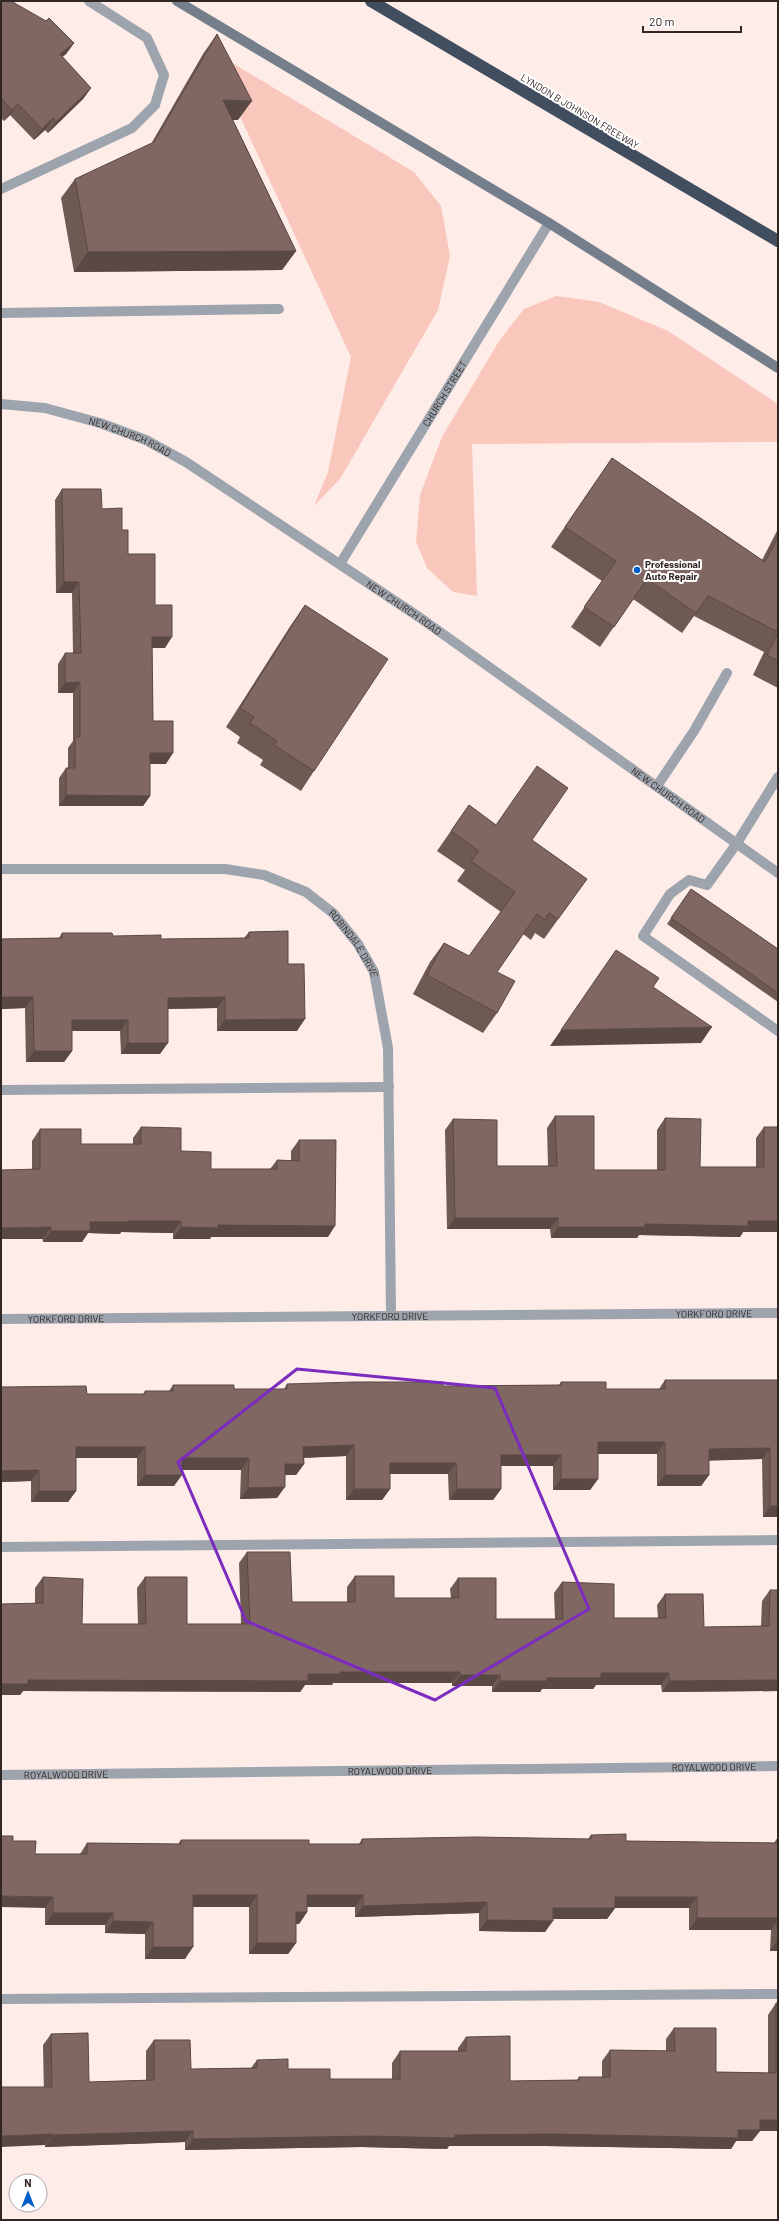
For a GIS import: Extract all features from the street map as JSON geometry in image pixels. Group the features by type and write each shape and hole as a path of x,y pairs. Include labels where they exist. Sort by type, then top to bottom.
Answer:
{"highway":[{"name":"LYNDON B JOHNSON FREEWAY","path":"371,1 778,241"}],"main road":[{"path":"177,1 549,223 778,368"}],"street":[{"path":"1,189 132,128 155,105 164,75 147,38 89,1"},
{"name":"CHURCH STREET","path":"340,564 549,223"},
{"path":"1,313 279,309"},
{"name":"NEW CHURCH ROAD","path":"1,404 45,408 100,423 146,440 186,462 419,617 778,873"},
{"path":"657,786 694,731 727,673"},
{"path":"778,777 737,843 707,885 689,880 670,894 643,936 778,1031"},
{"name":"ROBINDALE DRIVE","path":"1,869 225,869 264,875 306,892 334,913 358,944 374,972 388,1048 391,1315"},
{"path":"1,1090 389,1087"},
{"name":"YORKFORD DRIVE","path":"1,1319 778,1313"},
{"path":"1,1547 778,1540"},
{"name":"ROYALWOOD DRIVE","path":"1,1775 778,1766"},
{"path":"1,1999 778,1994"}],"highlighted area":[{"path":"297,1369 495,1388 589,1609 435,1700 246,1621 178,1462"}],"shaded area":[{"path":"209,49 414,172 441,206 450,256 438,310 340,479 314,506 328,472 351,357"},
{"path":"556,296 599,302 668,331 778,404 778,442 472,444 477,596 453,592 427,568 416,542 420,495 442,437 499,341 524,309"}],"building":[{"path":"1,1 11,1 46,21 49,18 74,43 60,54 91,88 56,122 53,118 42,129 18,104 12,110 1,98"},
{"path":"217,34 252,101 223,100 296,251 88,252 75,179 154,142"},
{"path":"612,458 765,562 778,537 778,632 708,596 696,613 647,579 614,627 584,607 616,561 565,527"},
{"path":"62,489 101,489 102,509 122,508 122,530 128,530 128,554 155,554 155,605 172,605 172,637 152,637 153,721 173,721 173,753 150,753 150,796 66,795 66,768 75,768 75,737 80,737 80,682 65,683 65,653 81,653 79,582 64,582"},
{"path":"305,605 388,659 314,771 274,745 277,741 250,723 254,717 240,708"},
{"path":"778,633 778,661 767,655"},
{"path":"537,766 568,788 532,840 587,879 558,919 549,913 545,920 537,914 497,972 515,981 497,1013 427,975 444,943 469,956 515,892 471,861 479,851 451,831 469,805 496,825"},
{"path":"691,889 778,949 778,993 671,918"},
{"path":"288,931 288,964 304,964 305,1019 225,1020 225,997 168,998 168,1043 128,1043 128,1020 72,1020 72,1051 34,1051 33,997 1,997 1,939 62,938 62,933 112,933 113,936 161,935 161,939 249,938 249,932"},
{"path":"616,950 659,978 653,987 712,1027 561,1030"},
{"path":"555,1116 594,1116 594,1170 665,1170 665,1118 701,1119 700,1167 764,1167 764,1127 778,1127 778,1221 748,1221 748,1226 645,1224 645,1227 558,1227 558,1218 455,1218 453,1119 497,1120 497,1166 557,1166"},
{"path":"141,1127 181,1128 181,1151 211,1152 211,1169 277,1169 277,1160 299,1161 299,1140 336,1140 335,1226 218,1225 218,1228 181,1227 181,1221 128,1221 90,1222 90,1231 51,1231 51,1227 1,1228 1,1170 40,1169 40,1129 81,1129 81,1144 141,1144"},
{"path":"665,1380 778,1380 778,1506 770,1506 770,1448 709,1449 709,1475 665,1475 665,1442 598,1442 598,1479 561,1479 561,1455 501,1455 501,1489 457,1489 456,1463 390,1463 390,1489 354,1489 354,1445 303,1447 304,1464 285,1464 285,1487 248,1488 249,1458 182,1458 182,1475 145,1475 145,1447 76,1447 76,1491 39,1491 39,1470 1,1471 1,1387 86,1386 87,1394 145,1394 145,1391 173,1391 173,1385 234,1385 234,1389 287,1389 287,1384 354,1382 443,1382 443,1386 561,1385 561,1382 606,1382 606,1389 665,1389"},
{"path":"247,1552 290,1552 292,1602 355,1602 355,1576 394,1576 394,1598 459,1598 458,1578 496,1578 496,1619 563,1619 562,1582 614,1584 614,1618 666,1618 665,1594 703,1594 704,1627 769,1626 770,1590 778,1590 778,1680 669,1681 669,1673 601,1673 601,1678 547,1678 547,1681 500,1681 500,1675 460,1675 460,1672 340,1672 340,1674 308,1674 308,1681 28,1680 28,1684 1,1684 1,1604 43,1603 43,1577 83,1579 82,1624 146,1624 145,1577 187,1577 187,1624 250,1624"},
{"path":"626,1834 626,1841 778,1843 778,1918 697,1918 697,1897 615,1897 615,1908 553,1908 553,1921 487,1920 487,1902 363,1906 363,1895 307,1895 307,1912 296,1912 296,1943 257,1943 257,1895 193,1895 193,1947 153,1947 153,1922 113,1921 113,1913 53,1913 53,1897 1,1896 1,1836 13,1836 13,1841 36,1841 35,1854 87,1854 87,1843 181,1844 181,1840 309,1840 309,1844 362,1844 362,1839 475,1837 591,1839 591,1835"},
{"path":"776,2003 778,2003 778,2120 760,2120 760,2130 738,2130 738,2138 554,2134 455,2135 455,2138 369,2136 193,2139 193,2131 1,2136 1,2087 52,2087 51,2034 88,2033 89,2082 154,2080 154,2040 190,2040 191,2069 257,2068 257,2060 288,2059 288,2069 330,2069 330,2079 400,2079 400,2051 466,2051 466,2037 510,2036 510,2081 579,2080 579,2077 610,2077 610,2050 675,2051 674,2028 716,2028 716,2072 776,2073"}],"place":[{"name":"Professional Auto Repair","path":"637,570"}]}
